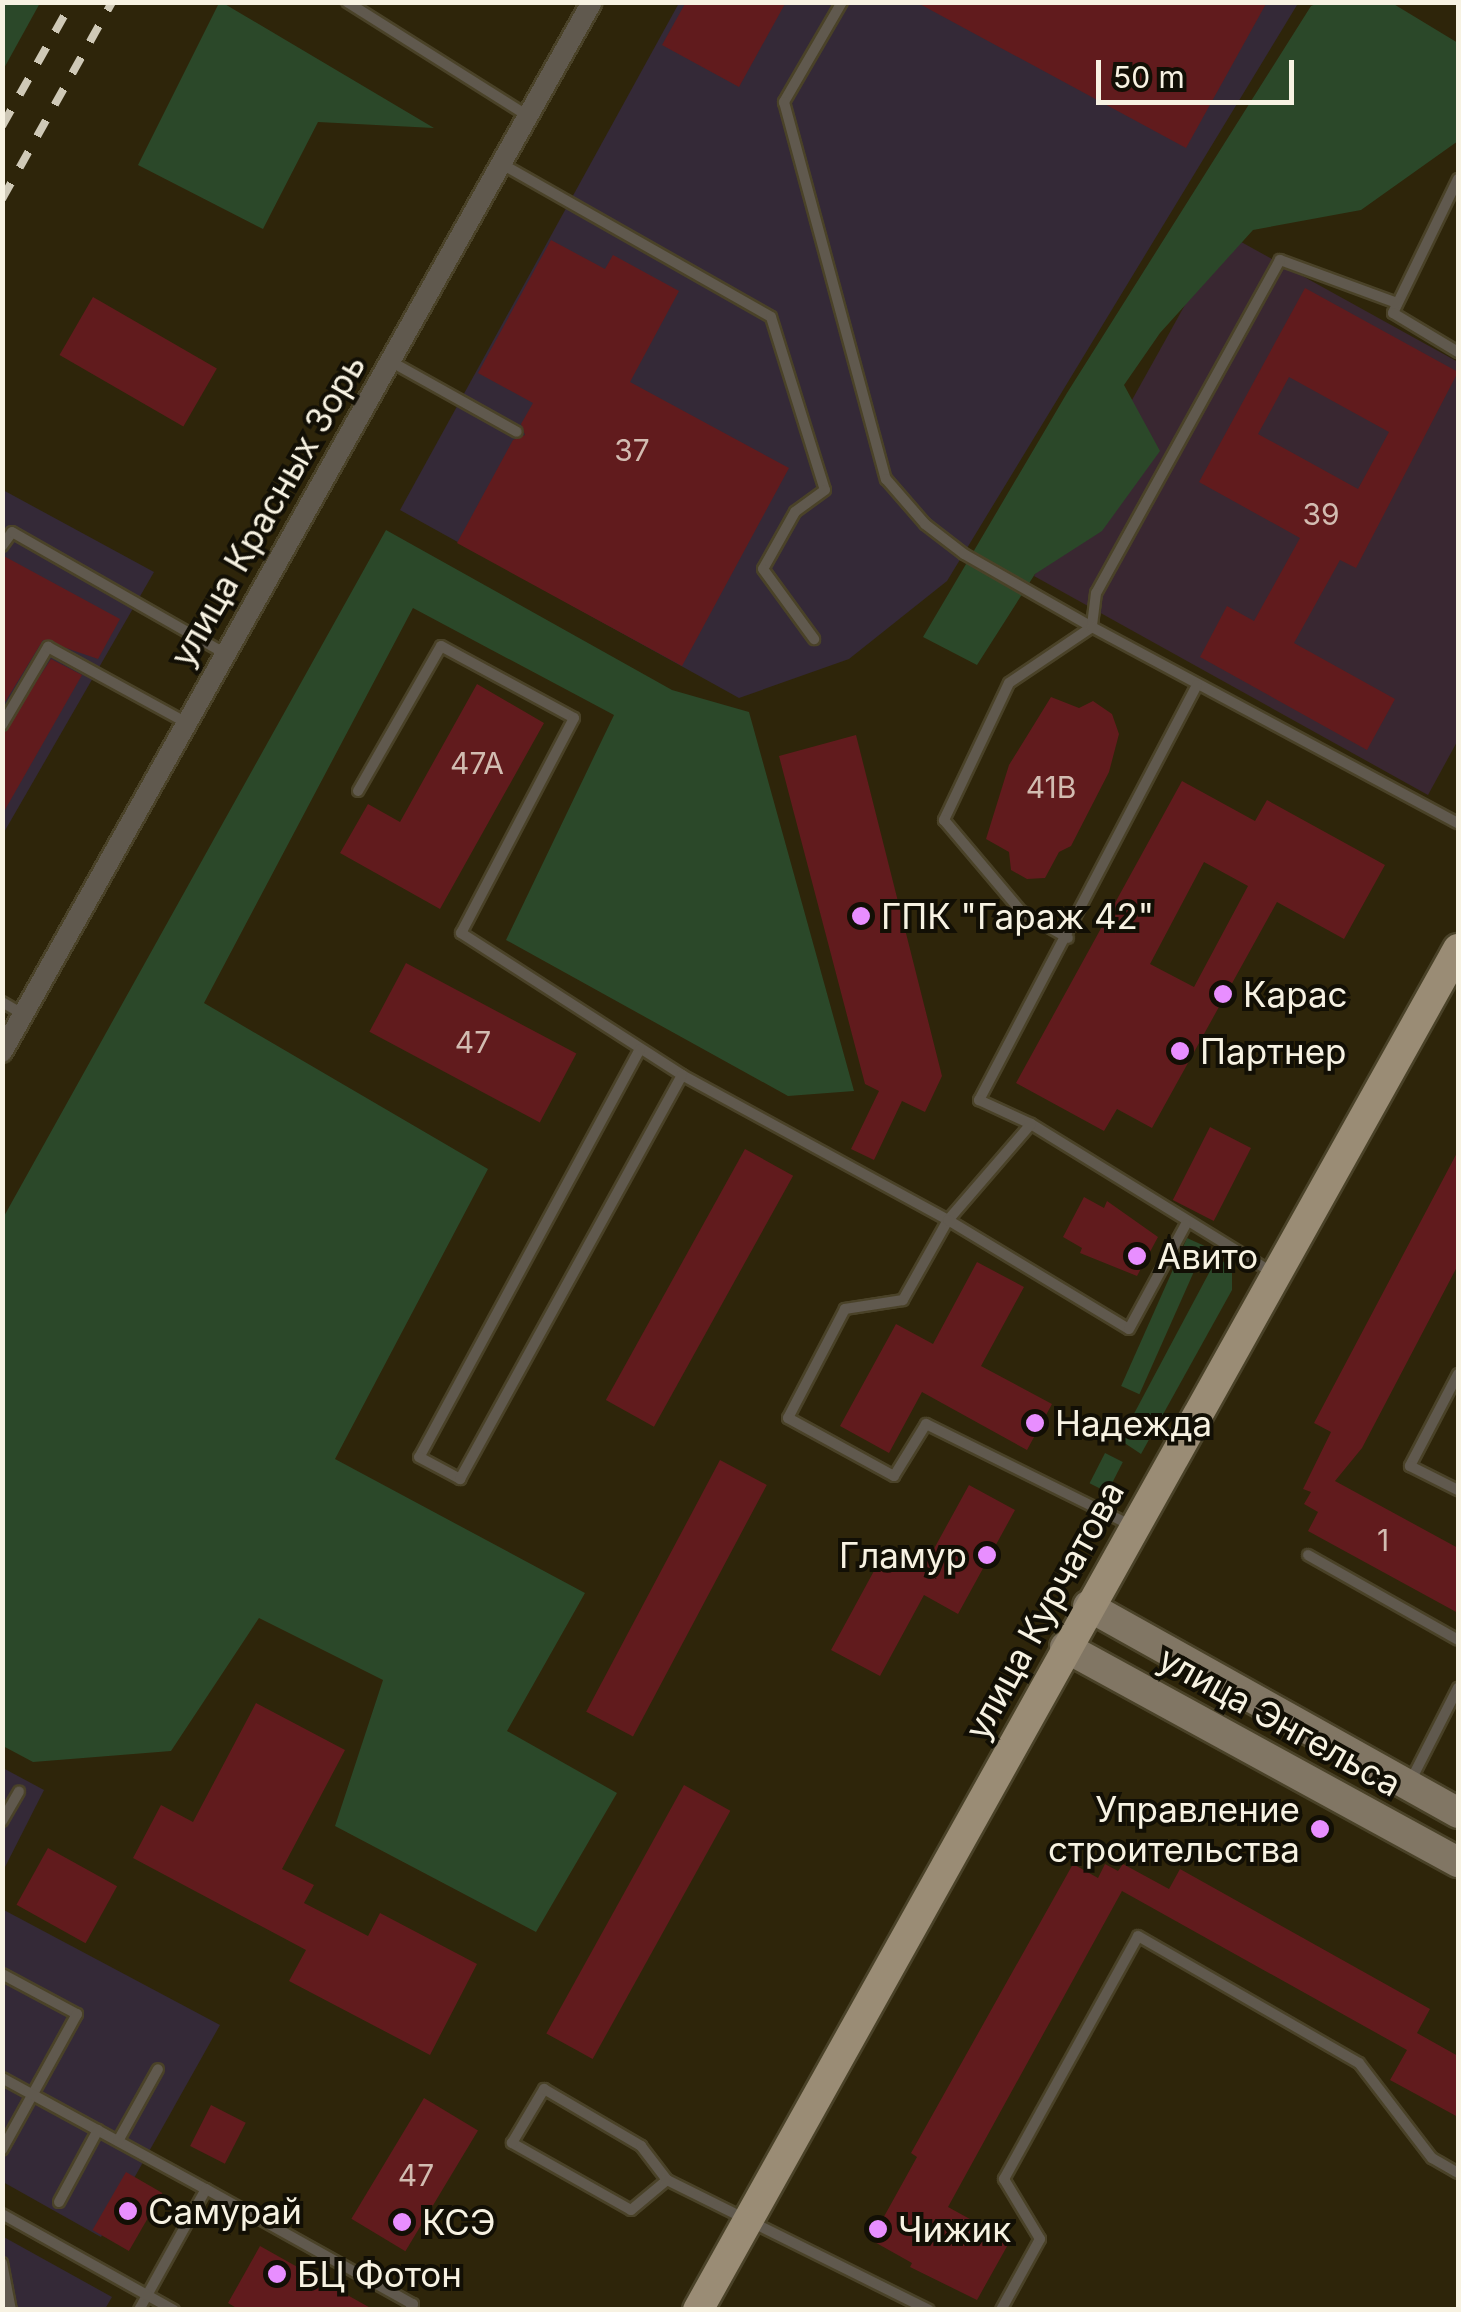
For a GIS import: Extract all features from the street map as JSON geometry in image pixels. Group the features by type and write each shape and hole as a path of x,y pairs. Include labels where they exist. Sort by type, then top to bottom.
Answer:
{"main road":[{"name":"улица Курчатова","path":"698,2310 1458,949"},
{"name":"улица Энгельса","path":"1088,1606 1458,1813"},
{"name":"улица Энгельса","path":"1066,1647 1458,1862"}],"street":[{"name":"улица Красных Зорь","path":"2,1052 183,721 592,2"}],"lane":[{"path":"347,2 528,116"},
{"path":"842,2 784,102 886,479 924,524 964,554 1198,685 1458,823"},
{"path":"501,164 771,317 825,490 795,512 763,569 814,639"},
{"path":"1458,179 1392,312 1458,352"},
{"path":"1068,938 1021,910 944,820 1009,683 1092,627 1096,593 1280,260 1397,303"},
{"path":"390,360 517,432"},
{"path":"2,546 12,532 222,652"},
{"path":"358,791 440,646 574,718 462,933 682,1075 948,1220 1129,1328 1186,1224"},
{"path":"2,726 48,647 183,721"},
{"path":"1198,685 1068,938 979,1100 1031,1124 1186,1224 1276,1275"},
{"path":"2,1002 24,1014"},
{"path":"640,1048 419,1457 460,1480 682,1075"},
{"path":"1031,1124 948,1220 903,1300 845,1308 788,1418 894,1476 926,1424 1133,1526"},
{"path":"1458,1374 1410,1466 1458,1490"},
{"path":"1308,1554 1458,1640"},
{"path":"1409,1785 1458,1688"},
{"path":"2,1820 19,1790"},
{"path":"1001,2310 1040,2238 1004,2179 1138,1936 1359,2063 1432,2158 1458,2173"},
{"path":"2,1974 77,2014 2,2150"},
{"path":"118,2141 158,2069"},
{"path":"2,2078 413,2304 410,2310"},
{"path":"667,2180 631,2210 512,2143 544,2089 641,2146 667,2180 751,2216 928,2310"},
{"path":"58,2202 98,2130"},
{"path":"139,2310 206,2189"},
{"path":"2,2214 174,2310"},
{"path":"2,2263 11,2310"}],"shaded area":[{"path":"679,3 1297,5 947,581 849,659 739,698 400,510"},
{"path":"1225,233 1458,362 1458,740 1428,795 1034,576"},
{"path":"3,490 154,572 3,834"},
{"path":"3,1768 44,1790 3,1871"},
{"path":"2,1909 220,2025 101,2237 3,2182"},
{"path":"2,2236 112,2297 105,2309 3,2309"}],"green space":[{"path":"1321,2 1392,3 1458,43 1458,141 1361,210 1253,230 1160,333 1124,385 1160,451 1102,531 1035,574 977,665 923,637 1067,393 1311,6"},
{"path":"2,3 40,3 3,70"},
{"path":"219,3 434,128 318,122 263,229 138,165"},
{"path":"386,530 672,690 749,712 854,1091 788,1096 506,940 614,715 413,608 204,1003 488,1169 335,1459 585,1593 507,1731 617,1793 536,1932 335,1826 383,1680 259,1618 171,1751 33,1762 3,1746 3,1218"},
{"path":"1187,1238 1205,1246 1139,1394 1121,1386"},
{"path":"1218,1256 1232,1271 1232,1290 1141,1454 1120,1440"},
{"path":"1105,1453 1123,1462 1107,1492 1090,1483"}],"building":[{"path":"686,2 786,2 739,87 662,45"},
{"path":"916,2 1267,2 1186,148"},
{"path":"551,240 605,269 613,255 679,291 630,382 789,468 682,666 457,543 513,440 525,435 521,424 533,403 478,373"},
{"path":"1305,288 1458,372 1356,568 1340,560 1294,643 1395,699 1367,750 1200,657 1227,606 1254,621 1300,538 1199,482","holes":["1289,377 1389,432 1358,489 1258,434"]},
{"path":"93,297 217,368 183,427 60,355"},
{"path":"2,555 120,619 98,659 43,640 2,707"},
{"path":"51,659 82,675 2,815 2,734"},
{"path":"477,684 544,723 440,909 340,853 368,804 400,822"},
{"path":"1051,697 1079,708 1093,701 1112,714 1119,734 1109,772 1071,846 1059,852 1045,878 1027,879 1011,870 1009,852 986,839 1009,765"},
{"name":"ГПК \"Гараж 42\"","path":"856,735 942,1076 925,1112 902,1101 874,1160 851,1149 879,1091 865,1084 779,756"},
{"path":"1182,781 1255,821 1267,800 1385,865 1344,939 1277,902 1152,1128 1117,1109 1104,1131 1016,1083","holes":["1204,862 1248,886 1194,987 1150,964"]},
{"path":"406,963 576,1054 540,1122 369,1032"},
{"path":"1210,1127 1251,1148 1214,1221 1173,1200"},
{"path":"745,1149 793,1176 654,1427 606,1400"},
{"path":"1458,1151 1458,1265 1362,1448 1335,1481 1458,1548 1458,1613 1308,1531 1318,1512 1304,1504 1311,1492 1303,1489 1331,1432 1314,1423"},
{"path":"1084,1197 1104,1208 1107,1201 1158,1237 1137,1276 1080,1253 1082,1248 1063,1237"},
{"path":"977,1262 1024,1287 981,1366 1052,1404 1027,1450 922,1392 889,1453 840,1426 896,1324 933,1344"},
{"path":"720,1460 767,1485 633,1737 586,1712"},
{"path":"969,1485 1015,1510 958,1614 924,1595 880,1676 831,1650 887,1547 924,1567"},
{"path":"256,1703 345,1750 282,1869 314,1885 304,1903 368,1936 380,1913 477,1964 430,2055 289,1981 306,1950 133,1858 161,1805 193,1822"},
{"path":"684,1785 730,1811 593,2059 546,2033"},
{"path":"48,1848 117,1886 86,1943 16,1905"},
{"path":"1073,1864 1098,1878 1105,1864 1118,1871 1123,1864 1169,1889 1180,1869 1430,2009 1417,2033 1458,2056 1458,2117 1390,2080 1407,2050 1122,1891 948,2207 1010,2241 977,2300 910,2267 912,2263 871,2240 917,2157 911,2153"},
{"path":"424,2098 478,2130 405,2251 351,2219"},
{"path":"211,2105 246,2123 225,2164 190,2146"},
{"name":"Самурай","path":"126,2172 162,2193 129,2251 93,2230"},
{"name":"БЦ Фотон","path":"260,2246 374,2310 240,2310 228,2303"}],"railway":[{"path":"2,126 72,2"},
{"path":"2,199 112,2"}],"place":[{"name":"ГПК \"Гараж 42\"","path":"861,916"},
{"name":"Карас","path":"1223,994"},
{"name":"Партнер","path":"1180,1051"},
{"name":"Авито","path":"1137,1256"},
{"name":"Надежда","path":"1035,1423"},
{"name":"Гламур","path":"987,1555"},
{"name":"Управление строительства","path":"1320,1829"},
{"name":"Самурай","path":"128,2211"},
{"name":"КСЭ","path":"402,2222"},
{"name":"Чижик","path":"878,2229"},
{"name":"БЦ Фотон","path":"277,2274"}]}
